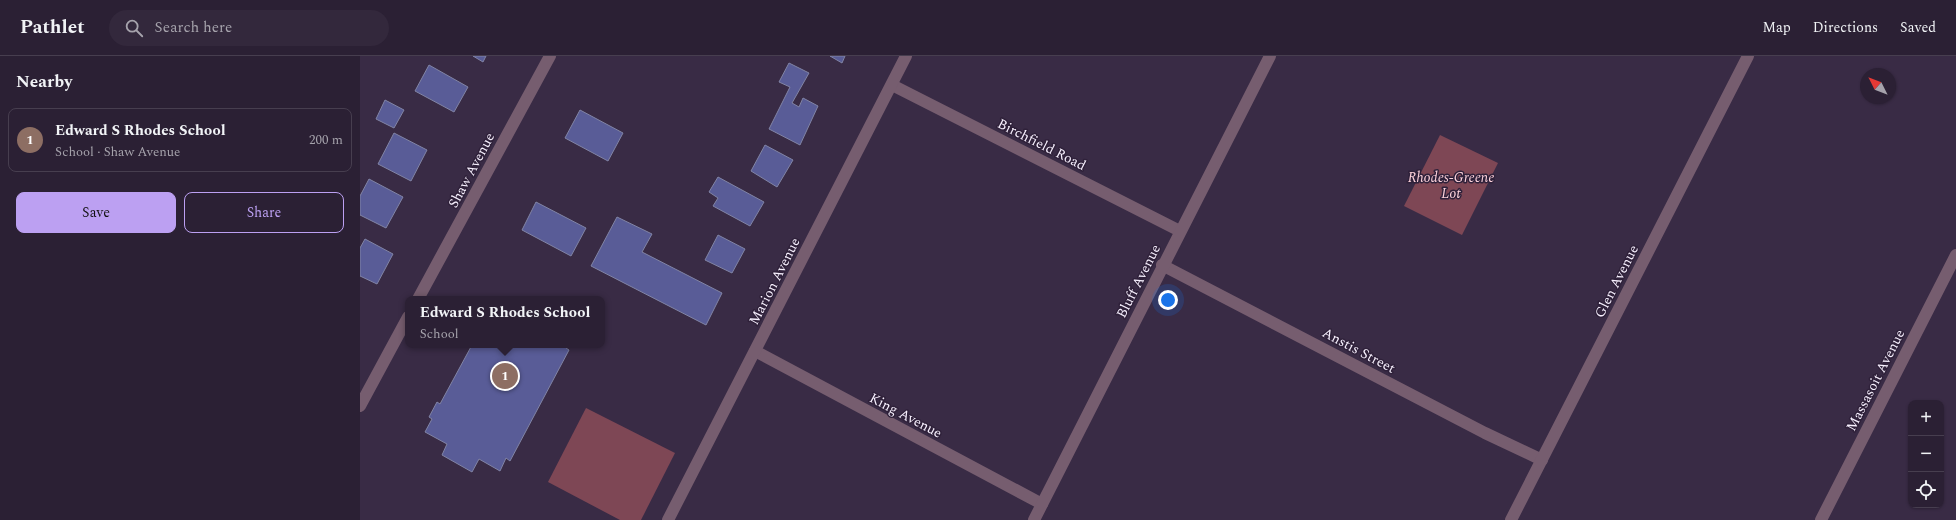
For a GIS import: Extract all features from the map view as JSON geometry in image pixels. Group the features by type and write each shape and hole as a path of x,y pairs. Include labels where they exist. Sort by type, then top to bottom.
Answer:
{"street":[{"name":"Shaw Avenue","path":"420,296 550,56"},
{"name":"Marion Avenue","path":"668,520 906,56"},
{"name":"Bluff Avenue","path":"1034,520 1162,265 1270,56"},
{"name":"Glen Avenue","path":"1512,520 1748,56"},
{"name":"Birchfield Road","path":"892,85 1180,231"},
{"name":"Massasoit Avenue","path":"1821,520 1956,255"},
{"name":"Anstis Street","path":"1162,265 1485,433 1542,460"},
{"path":"360,406 405,323"},
{"name":"King Avenue","path":"755,351 1042,504"}],"green space":[{"name":"Rhodes-Greene Lot","path":"1440,135 1498,163 1462,235 1404,206"},
{"path":"586,408 675,453 641,520 620,520 548,482"}],"building":[{"path":"473,56 486,56 483,62"},
{"path":"830,56 845,56 842,63"},
{"path":"789,63 809,73 792,103 799,107 803,98 818,106 800,145 769,129 790,87 779,82"},
{"path":"429,65 468,87 454,112 415,91"},
{"path":"385,100 404,110 394,128 376,119"},
{"path":"580,110 623,133 608,161 565,138"},
{"path":"394,133 427,150 411,181 378,164"},
{"path":"765,145 793,160 777,187 751,171"},
{"path":"718,177 764,202 750,226 713,206 718,198 709,192"},
{"path":"369,179 403,197 386,228 360,215 360,196"},
{"path":"536,202 586,228 571,256 522,230"},
{"path":"617,217 652,234 642,252 722,293 706,325 591,266"},
{"path":"718,235 745,249 732,273 705,260"},
{"path":"365,239 393,254 377,284 360,276 360,248"},
{"path":"470,348 566,348 569,350 510,461 506,458 500,471 479,459 472,472 442,455 447,444 425,432 432,419 429,417 437,402 440,404"}],"place":[{"name":"Edward S Rhodes School","path":"505,376"}]}
